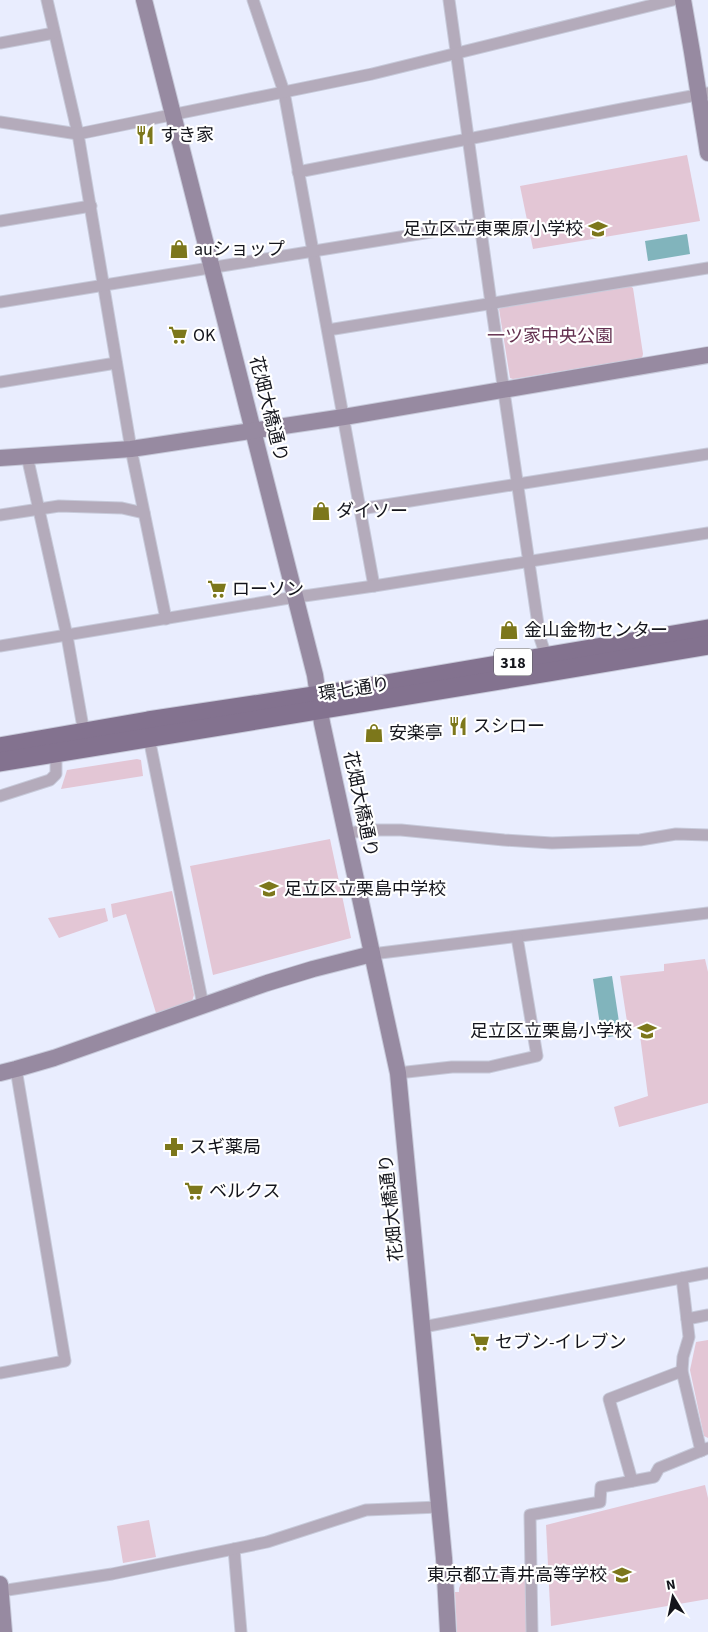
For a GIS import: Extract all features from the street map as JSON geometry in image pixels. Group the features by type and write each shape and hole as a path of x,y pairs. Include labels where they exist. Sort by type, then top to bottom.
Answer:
{"main road":[{"name":"環七通り","path":"0,762 149,738 546,656 708,629"},
{"name":"環七通り","path":"0,747 148,721 320,702 708,645"}],"street":[{"path":"47,0 78,134 131,449 166,619"},
{"name":"花畑大橋通り","path":"144,0 315,674 322,723 398,1073 444,1558 448,1632"},
{"path":"253,0 284,92 374,586"},
{"path":"449,0 540,638 546,656"},
{"path":"0,122 78,134 372,74 673,0"},
{"path":"683,0 692,52 703,94 708,153"},
{"path":"0,43 54,33"},
{"path":"298,172 703,94"},
{"path":"0,221 91,206"},
{"path":"0,302 480,224"},
{"path":"328,330 708,268"},
{"path":"0,458 131,449 344,417 504,388 708,355"},
{"path":"0,382 116,363"},
{"path":"360,509 708,454"},
{"path":"27,456 67,636 84,733"},
{"path":"0,515 59,506 122,508 144,513"},
{"path":"0,646 529,560 708,533"},
{"path":"149,738 203,1005"},
{"path":"0,796 50,780 56,774 56,754"},
{"path":"347,833 372,830 401,830 552,843 640,840 676,834 708,834"},
{"path":"0,1373 65,1361 8,1071 313,969 372,954 708,913"},
{"path":"398,1073 452,1067 489,1067 537,1056 518,937"},
{"path":"422,1327 708,1273"},
{"path":"532,1632 530,1515 600,1502 601,1487 654,1477 659,1468 705,1449 682,1371 683,1357 689,1337 682,1278"},
{"path":"687,1319 708,1315"},
{"path":"632,1481 609,1399 682,1371"},
{"path":"4,1632 0,1587 112,1574 234,1549 267,1542 366,1510 439,1507"},
{"path":"234,1549 241,1632"}],"green space":[{"path":"687,155 700,221 533,249 520,186"},
{"name":"一ツ家中央公園","path":"630,286 633,288 643,354 642,358 510,378 499,309"},
{"path":"137,759 141,760 143,776 61,789 67,770"},
{"path":"330,839 351,938 213,975 190,866"},
{"path":"172,891 194,995 192,1001 156,1013 126,914 113,918 111,904"},
{"path":"105,908 108,921 59,938 48,918"},
{"path":"705,959 708,972 708,1103 619,1127 614,1107 648,1096 639,1028 628,1028 620,976 664,971 664,964"},
{"path":"708,1340 708,1438 704,1436 690,1370 696,1342"},
{"name":"東京都立青井高等学校","path":"705,1485 708,1498 708,1599 551,1626 546,1525"},
{"path":"149,1520 156,1557 123,1563 117,1526"},
{"path":"526,1574 528,1632 457,1632 455,1592 459,1592 465,1576"}],"shaded area":[{"path":"687,234 690,254 648,261 645,241"},
{"path":"612,976 621,1035 602,1038 593,979"}],"place":[{"name":"すき家","path":"145,135"},
{"name":"足立区立東栗原小学校","path":"598,229"},
{"name":"auショップ","path":"179,249"},
{"name":"OK","path":"178,335"},
{"name":"ダイソー","path":"321,511"},
{"name":"ローソン","path":"217,589"},
{"name":"金山金物センター","path":"509,630"},
{"name":"スシロー","path":"458,726"},
{"name":"安楽亭","path":"374,733"},
{"name":"足立区立栗島中学校","path":"269,889"},
{"name":"足立区立栗島小学校","path":"647,1031"},
{"name":"スギ薬局","path":"174,1147"},
{"name":"ベルクス","path":"194,1191"},
{"name":"セブン-イレブン","path":"480,1342"},
{"name":"東京都立青井高等学校","path":"622,1575"}]}
